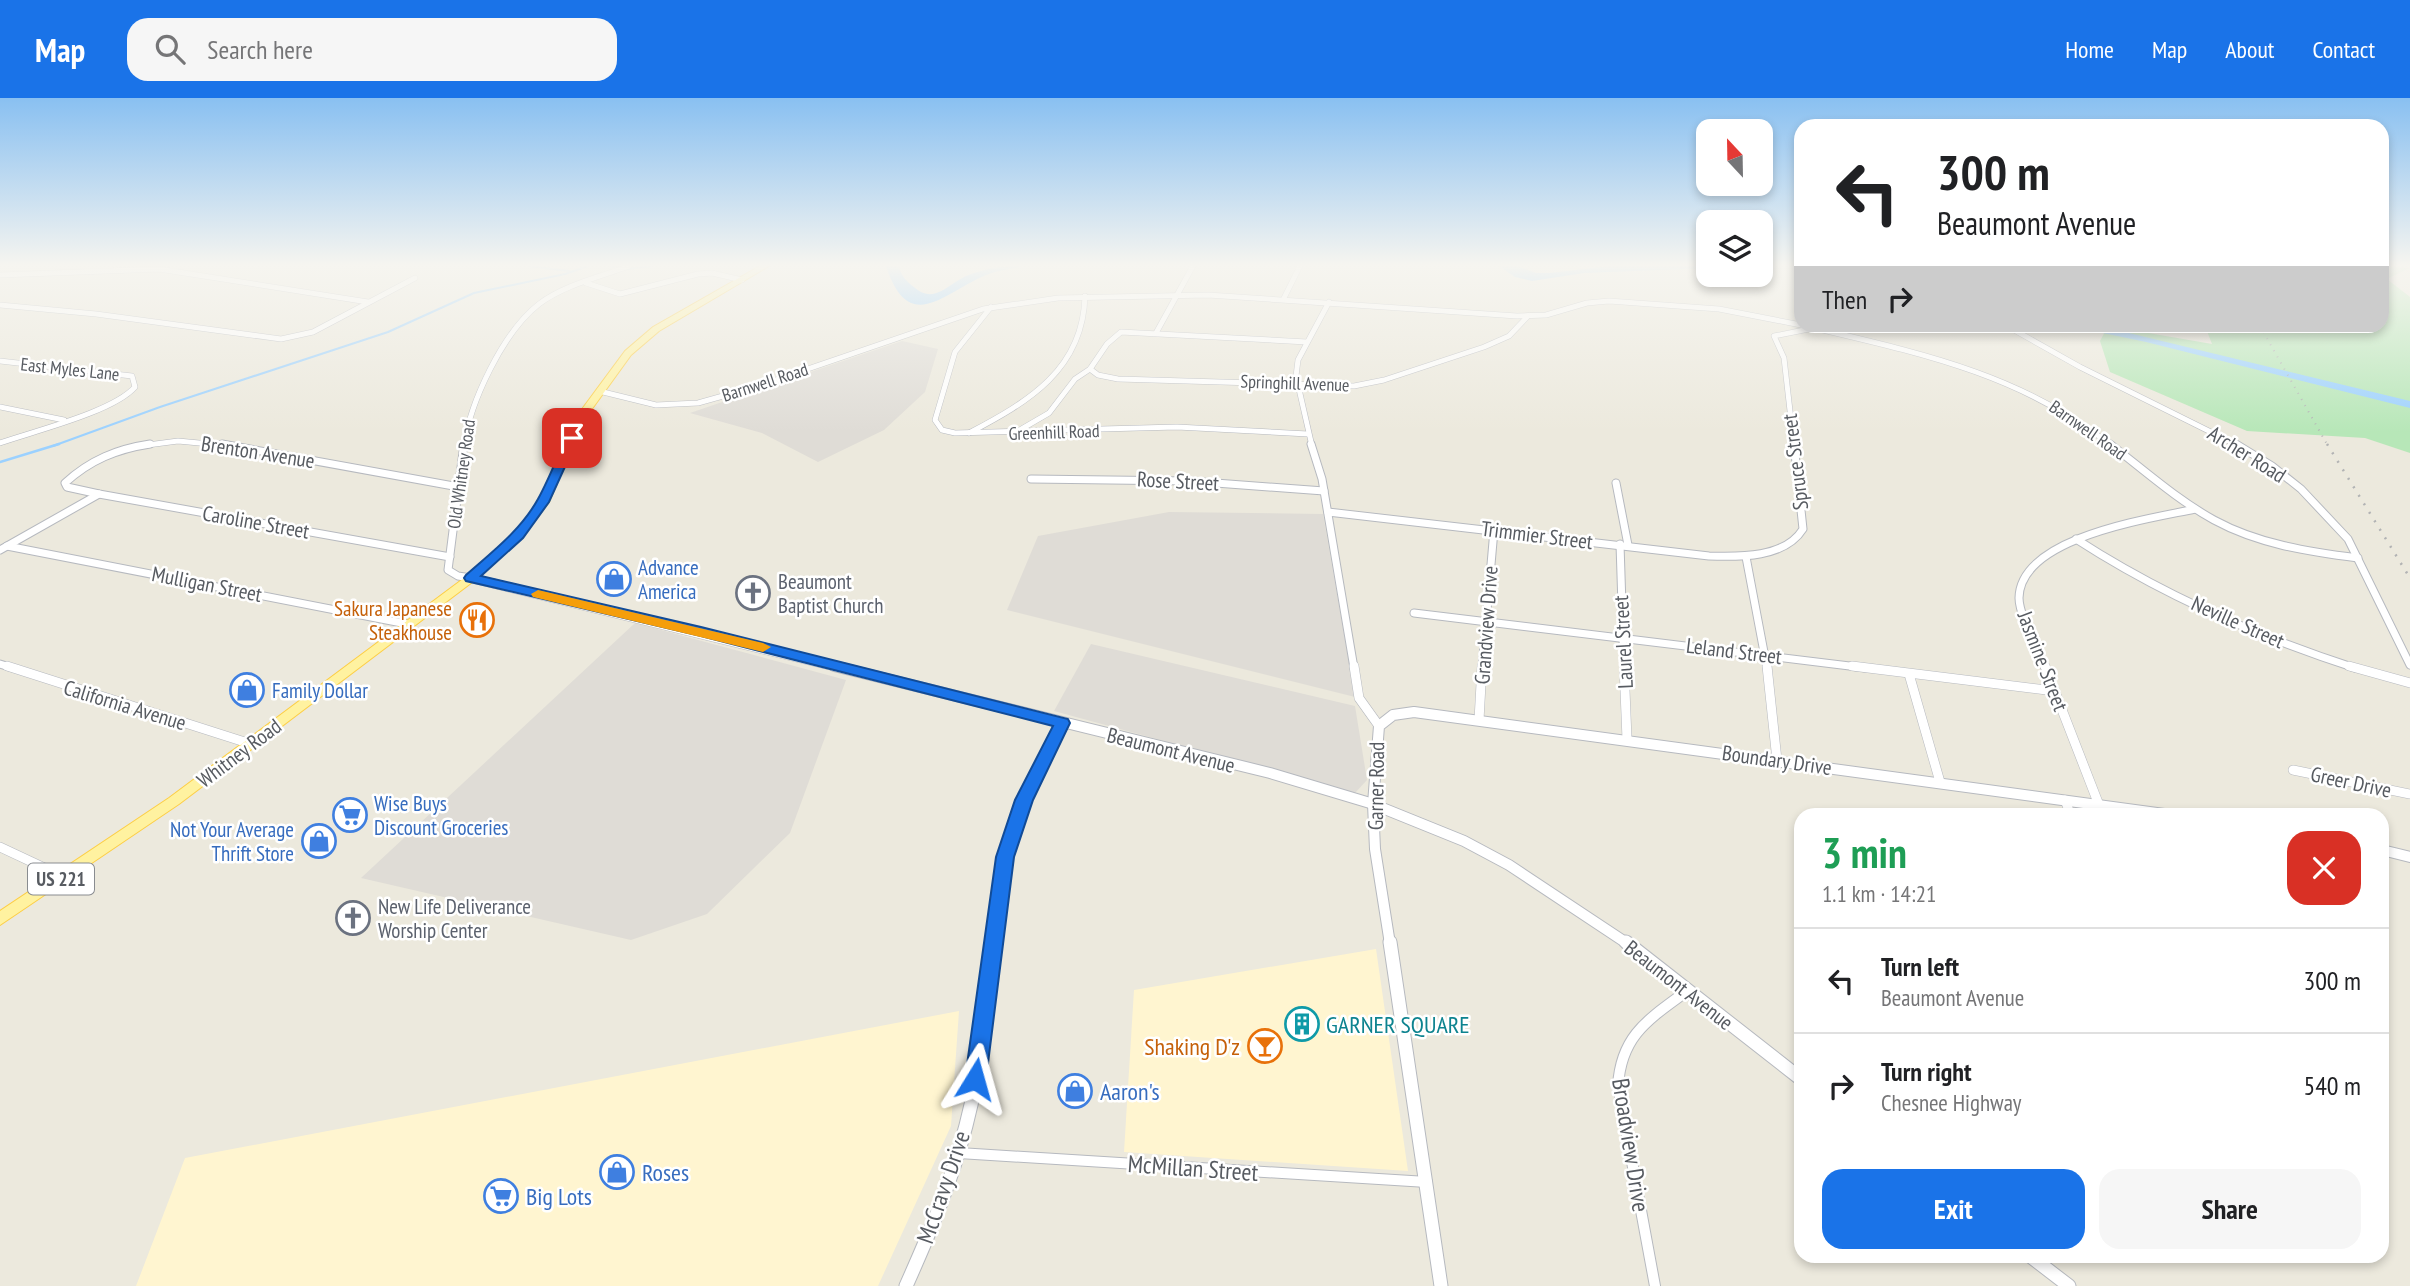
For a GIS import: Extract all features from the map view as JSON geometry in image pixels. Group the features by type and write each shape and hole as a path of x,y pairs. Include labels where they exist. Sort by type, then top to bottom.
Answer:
{"main road":[{"name":"US 221","path":"471,578 518,536 545,500 579,420 621,360 646,336 671,321"},
{"name":"Whitney Road","path":"0,919 155,815 471,578"}],"street":[{"path":"151,321 281,339 313,332 333,321"},
{"name":"Old Whitney Road","path":"471,578 458,576 449,570 469,412 500,353 525,321"},
{"name":"Barnwell Road","path":"599,391 656,405 698,404 947,321"},
{"name":"Greenhill Road","path":"979,321 955,352 934,420 942,430 966,434 1177,427 1308,434"},
{"path":"966,434 1022,402 1060,368 1082,335 1085,321"},
{"path":"1156,333 1162,321"},
{"name":"Garner Road","path":"1318,321 1298,360 1297,385 1324,491 1359,698 1379,726 1373,804 1376,849 1441,1286"},
{"name":"Springhill Avenue","path":"1090,369 1098,375 1118,379 1343,387 1384,380 1503,339 1522,321"},
{"name":"Spruce Street","path":"1746,557 1793,541 1802,532 1784,358 1774,336 1794,332"},
{"path":"1016,433 1049,413 1075,379 1090,369 1118,333 1307,342"},
{"name":"Barnwell Road","path":"1834,333 1970,368 2030,392 2084,424 2195,509 2222,524 2274,542 2358,558"},
{"name":"Archer Road","path":"2019,333 2080,367 2222,436 2272,466 2323,510 2348,538 2410,665"},
{"name":"East Myles Lane","path":"0,361 132,376 135,387 127,396 64,420"},
{"path":"0,407 64,420"},
{"path":"0,443 64,420"},
{"name":"Brenton Avenue","path":"65,483 86,467 121,450 179,440 218,443 459,486"},
{"name":"Rose Street","path":"1031,479 1188,481 1324,491"},
{"name":"Caroline Street","path":"65,483 67,487 99,494 450,557"},
{"name":"Laurel Street","path":"1616,483 1624,545 1622,637 1628,740"},
{"path":"4,548 99,494"},
{"name":"Jasmine Street","path":"2099,805 2019,601 2018,583 2027,570 2076,539 2195,509"},
{"name":"Trimmier Street","path":"1328,512 1746,557"},
{"name":"Grandview Drive","path":"1479,720 1494,530"},
{"name":"Neville Street","path":"2076,539 2153,583 2276,640 2326,659 2410,683"},
{"name":"Mulligan Street","path":"4,548 350,611 407,624"},
{"path":"1746,557 1750,592 1765,655 1777,760"},
{"name":"Beaumont Avenue","path":"471,578 701,632 1373,804 1462,840 1535,881 1612,933 1794,1074"},
{"name":"Leland Street","path":"1414,613 2055,691"},
{"name":"California Avenue","path":"0,664 251,744"},
{"path":"1909,674 1940,782"},
{"name":"Boundary Drive","path":"1379,726 1393,715 1408,712 2121,808"},
{"name":"McCravy Drive","path":"906,1286 941,1205 959,1153 975,1079 1005,857 1024,800 1062,723"},
{"name":"Greer Drive","path":"2292,770 2410,794"},
{"path":"2065,800 2068,808"},
{"path":"0,847 64,877"},
{"path":"2389,852 2410,857"},
{"name":"Broadview Drive","path":"1655,1286 1620,1098 1618,1069 1621,1054 1629,1040 1687,991"},
{"name":"McMillan Street","path":"959,1153 1427,1182"},
{"path":"2040,1263 2069,1286"}],"shaded area":[{"path":"902,341 938,349 925,392 884,430 818,462 762,433 690,413"},
{"path":"1169,512 1323,514 1355,697 1007,610 1038,536"},
{"path":"635,623 846,680 790,833 707,914 631,940 361,878"},
{"path":"1091,644 1355,706 1367,780 1355,793 1054,711"},
{"name":"GARNER SQUARE","path":"1376,949 1408,1171 1124,1152 1134,990"},
{"path":"959,1011 951,1126 878,1286 136,1286 185,1158"}],"green space":[{"path":"2389,321 2410,321 2410,453 2365,438 2247,431 2110,372 2100,341 2104,333 2148,333 2212,344 2208,333 2389,333"}],"water":[{"path":"2103,333 2129,333 2410,401 2410,408"}],"waterway":[{"path":"56,445 160,407 388,332 411,321"},
{"path":"0,462 56,445"}],"railway":[{"path":"2264,333 2328,446"},
{"path":"2327,444 2410,578"}],"slow traffic":[{"path":"538,594 763,647"}],"place":[{"name":"Advance America","path":"614,579"},
{"name":"Beaumont Baptist Church","path":"753,593"},
{"name":"Sakura Japanese Steakhouse","path":"477,620"},
{"name":"Family Dollar","path":"247,690"},
{"name":"Wise Buys Discount Groceries","path":"350,815"},
{"name":"Not Your Average Thrift Store","path":"319,841"},
{"name":"New Life Deliverance Worship Center","path":"353,918"},
{"name":"GARNER SQUARE","path":"1302,1024"},
{"name":"Shaking D'z","path":"1265,1046"},
{"name":"Aaron's","path":"1075,1091"},
{"name":"Roses","path":"617,1172"},
{"name":"Big Lots","path":"501,1196"}],"route":[{"path":"572,438 545,500 518,536 471,578 701,632 1062,723 1024,800 1012,829 1005,857 975,1079"}]}
